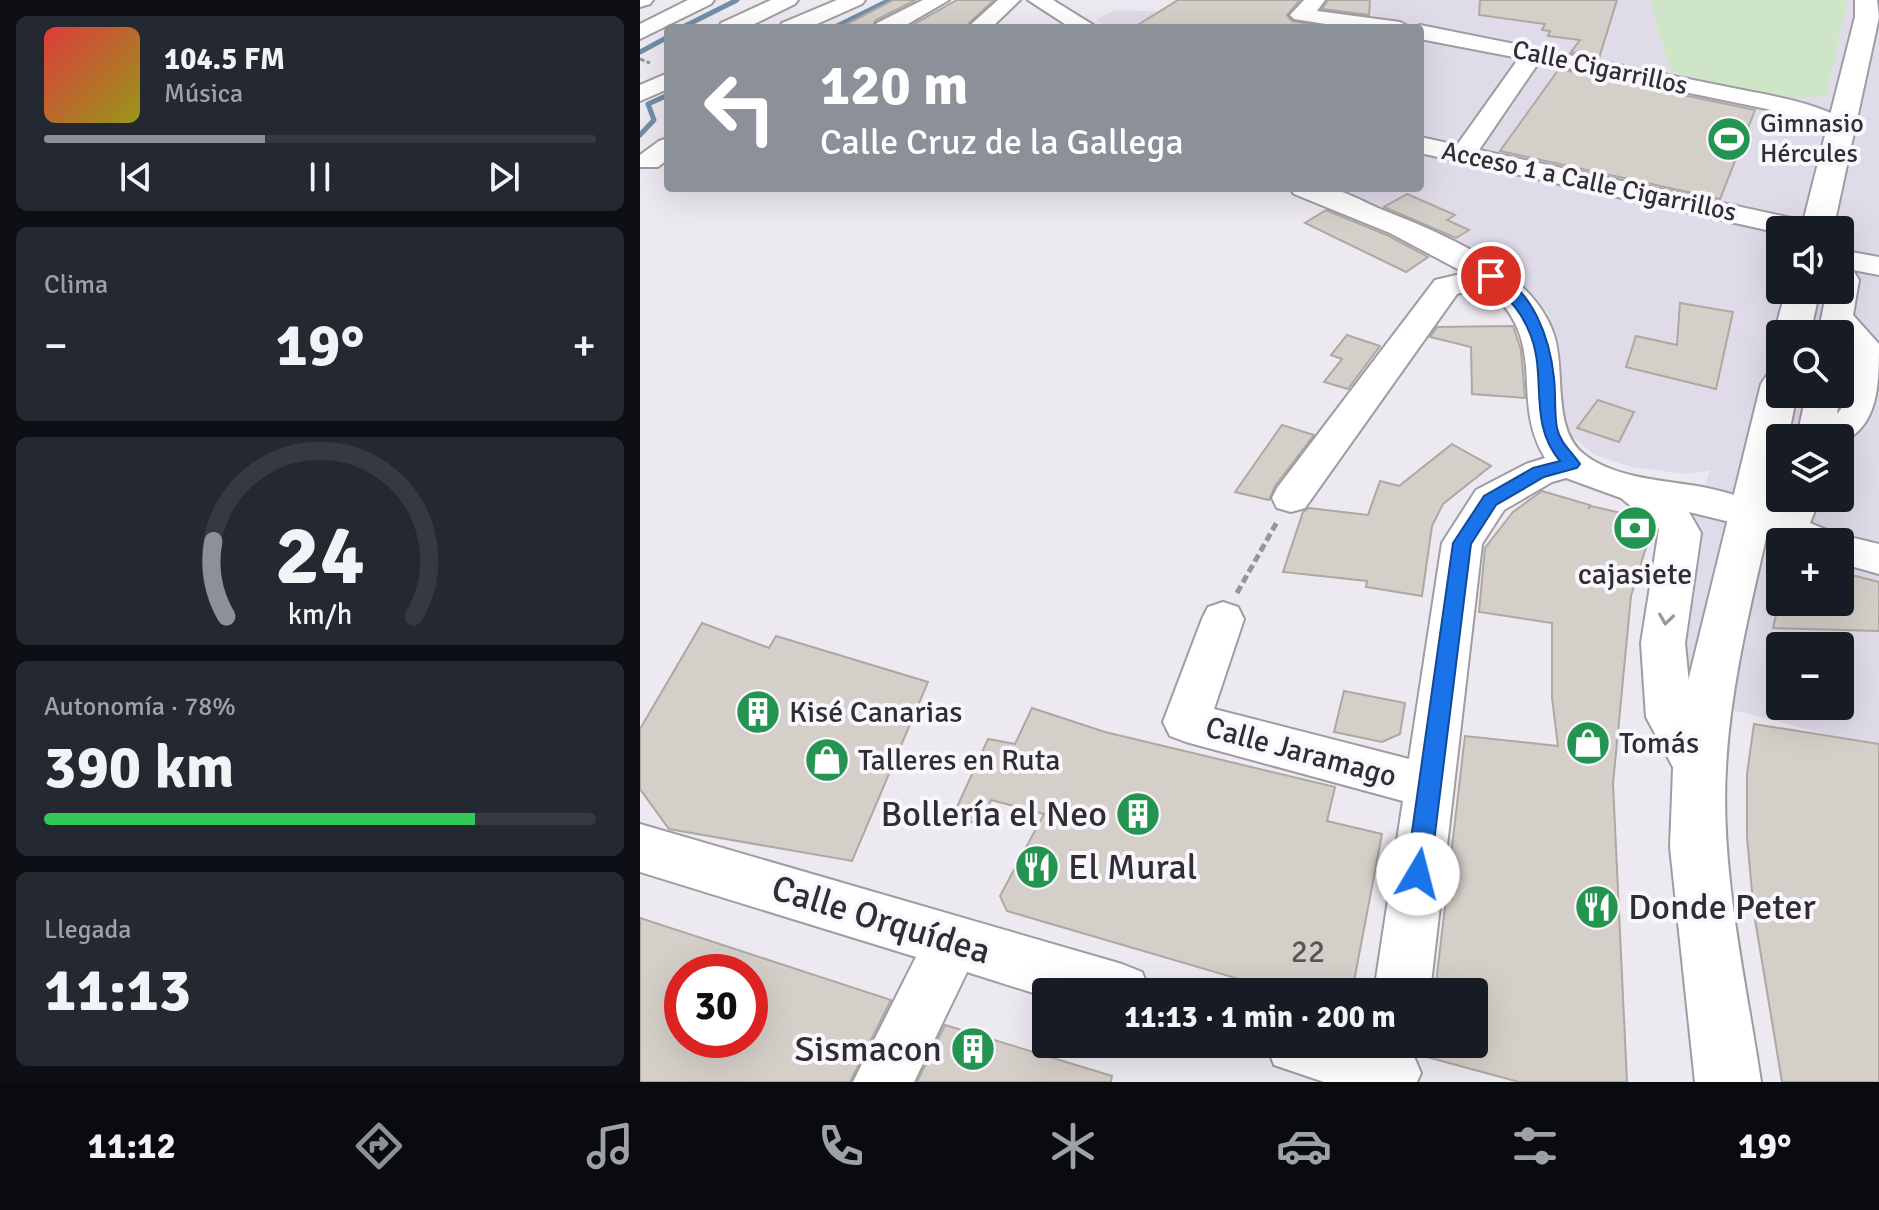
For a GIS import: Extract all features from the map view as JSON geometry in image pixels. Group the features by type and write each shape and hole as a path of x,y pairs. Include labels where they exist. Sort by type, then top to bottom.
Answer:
{"main road":[{"path":"1821,216 1867,17 1866,0"},
{"path":"1728,1082 1698,847 1699,769 1707,706 1789,522 1782,408"}],"street":[{"path":"640,32 704,0"},
{"path":"737,24 788,0"},
{"path":"799,24 855,0"},
{"path":"893,24 939,0"},
{"path":"983,24 1010,0"},
{"path":"1038,0 1080,24"},
{"path":"1315,0 1301,15 1370,24"},
{"name":"Calle Cigarrillos","path":"1424,33 1780,106 1829,122 1845,119"},
{"path":"1463,155 1534,53"},
{"path":"640,94 664,82"},
{"name":"Acceso 1 a Calle Cigarrillos","path":"1424,146 1766,221"},
{"path":"1313,192 1433,243 1491,276 1517,297 1537,331 1546,376 1549,428 1556,445 1571,464 1625,485 1789,522"},
{"path":"1854,262 1879,266"},
{"path":"1291,498 1446,287 1491,276"},
{"path":"1847,424 1862,407 1869,382 1869,358 1854,332"},
{"path":"1404,978 1462,543 1490,500 1539,473 1571,464"},
{"path":"1625,485 1660,507 1674,520 1681,533 1663,643 1669,717 1699,769"},
{"path":"1854,552 1879,559"},
{"name":"Calle Jaramago","path":"1223,619 1186,722 1430,786"},
{"name":"Calle Orquídea","path":"640,848 1075,978"},
{"path":"883,1082 953,942"},
{"path":"1357,1058 1392,1066"}],"path":[{"path":"640,59 650,63"},
{"path":"1223,619 1291,498"}],"shaded area":[{"path":"1187,0 1650,0 1670,71 1826,95 1848,0 1879,0 1879,1007 1844,739 1771,720 1854,720 1854,632 1766,632 1766,719 1640,686 1710,470 1687,474 1631,467 1595,455 1572,437 1563,420 1548,313 1492,262 1337,192 1424,192 1424,24 1102,24 1096,20 1115,10 1175,12"}],"green space":[{"path":"1650,0 1848,0 1826,96 1779,99 1670,71"}],"building":[{"path":"893,0 916,0 874,24 847,24"},
{"path":"957,0 994,0 968,24 914,24"},
{"path":"1178,0 1300,0 1287,15 1292,21 1309,24 1139,24"},
{"path":"1328,0 1370,0 1369,15 1322,9"},
{"path":"1480,0 1617,0 1599,58 1571,52 1580,40 1548,36 1550,31 1542,30 1545,24 1479,15"},
{"path":"1559,69 1755,110 1720,199 1500,151"},
{"path":"1407,194 1455,215 1447,220 1469,230 1456,238 1384,207"},
{"path":"1326,210 1389,236 1428,257 1406,272 1305,223"},
{"path":"1680,303 1733,312 1716,389 1626,367 1636,336 1677,345"},
{"path":"1513,326 1521,350 1525,398 1472,394 1471,347 1430,337 1437,327"},
{"path":"1347,335 1380,346 1348,389 1324,382 1342,359 1331,355"},
{"path":"1598,400 1634,412 1619,442 1577,428"},
{"path":"1282,425 1314,435 1275,486 1269,500 1235,492"},
{"path":"1452,444 1491,466 1443,504 1432,526 1422,596 1366,587 1367,581 1283,572 1303,512 1309,508 1368,515 1380,481 1399,486"},
{"path":"1542,491 1590,505 1588,509 1591,506 1638,517 1652,528 1631,596 1613,784 1627,1082 1519,1082 1431,1058 1488,1058 1488,978 1437,978 1465,736 1558,746 1552,698 1552,623 1479,612 1485,548 1513,512"},
{"path":"1854,576 1879,582 1879,631 1773,628 1776,616 1854,616"},
{"path":"702,623 769,648 776,636 928,682 852,861 669,829 640,789 640,729"},
{"path":"1344,691 1405,703 1400,734 1382,742 1334,732"},
{"path":"1032,708 1105,732 1335,787 1327,821 1382,834 1355,978 1235,978 1007,911 1000,896 1044,814 991,800 981,824 952,818 988,739 1015,744"},
{"path":"1754,724 1879,744 1879,1082 1782,1082 1754,913 1747,837 1747,774"},
{"path":"640,918 750,954 664,954 664,1058 768,1058 768,960 891,1000 850,1082 640,1082"},
{"name":"Sismacon","path":"945,1025 1032,1052 1032,1058 1053,1058 1112,1076 1111,1082 917,1082"}],"waterway":[{"path":"689,24 737,0"},
{"path":"841,24 890,0"},
{"path":"640,52 664,39"},
{"path":"640,135 654,120 648,104 664,97"}],"place":[{"name":"Gimnasio Hércules","path":"1729,139"},
{"name":"cajasiete","path":"1635,528"},
{"name":"Kisé Canarias","path":"758,712"},
{"name":"Tomás","path":"1588,743"},
{"name":"Talleres en Ruta","path":"827,760"},
{"name":"Bollería el Neo","path":"1138,814"},
{"name":"El Mural","path":"1037,867"},
{"name":"Donde Peter","path":"1597,907"},
{"name":"Sismacon","path":"973,1049"}],"route":[{"path":"1418,874 1462,543 1490,500 1539,473 1571,464 1556,445 1549,428 1546,376 1537,331 1517,297 1491,276"}]}
